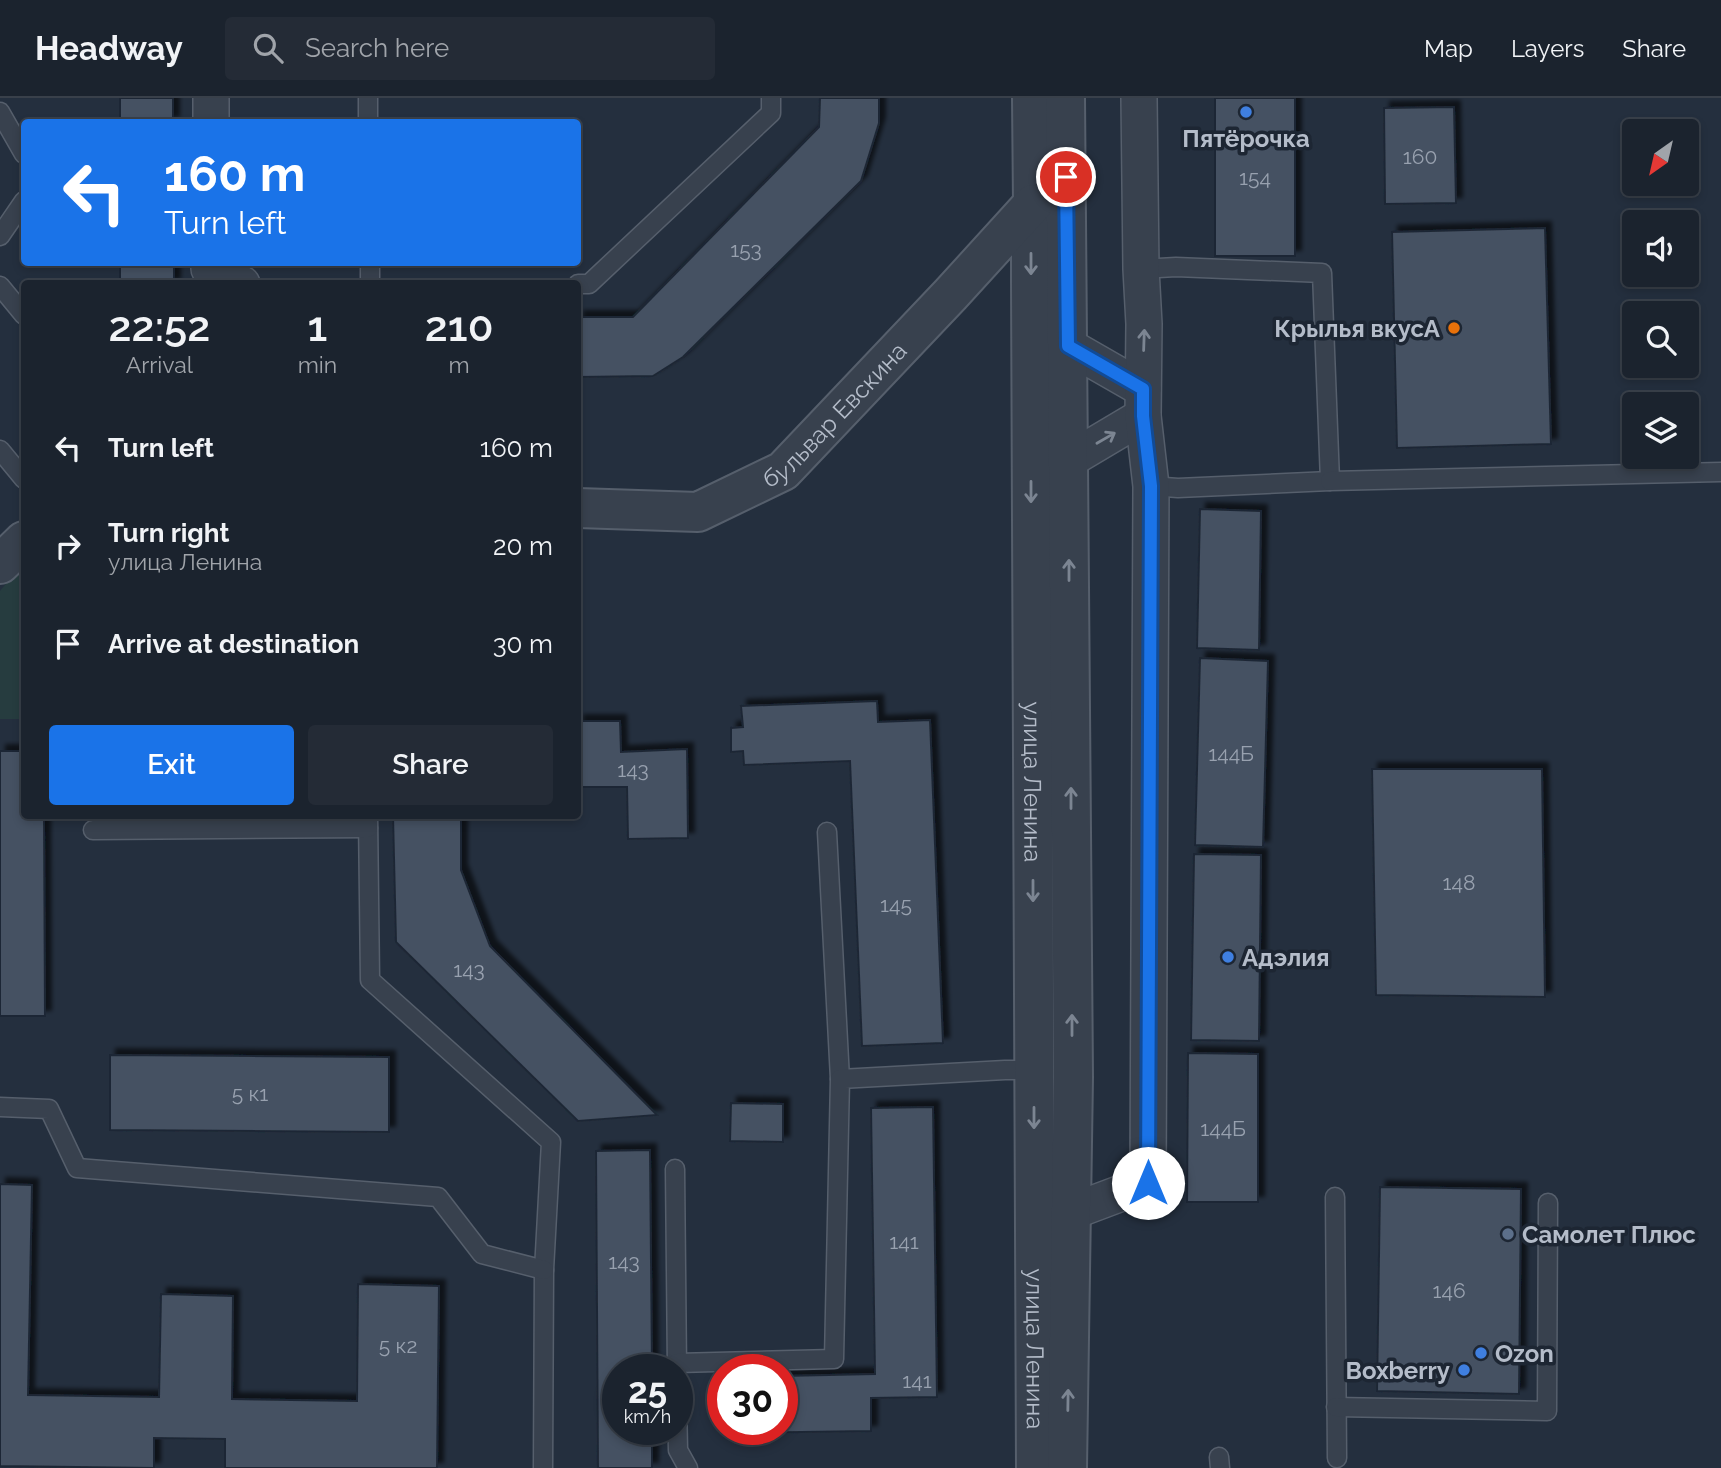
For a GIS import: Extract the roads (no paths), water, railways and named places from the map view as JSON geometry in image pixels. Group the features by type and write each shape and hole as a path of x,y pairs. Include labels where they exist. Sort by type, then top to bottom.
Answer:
{"street":[{"path":"211,98 211,119"},
{"name":"улица Ленина","path":"1032,98 1036,1468"},
{"name":"улица Ленина","path":"1065,98 1073,1063 1067,1468"},
{"path":"1071,1212 1148,1183 1151,486 1143,403 1139,98"},
{"name":"бульвар Евскина","path":"581,508 698,512 783,471 1033,204"},
{"path":"209,266 209,269 233,280"},
{"path":"1068,346 1143,403"},
{"path":"1069,460 1143,403"},
{"path":"0,564 21,544"}],"lane":[{"path":"368,98 368,119"},
{"path":"581,285 589,284 771,113 771,98"},
{"path":"0,112 21,149"},
{"path":"0,236 21,205"},
{"path":"1141,269 1176,267 1322,273 1330,481"},
{"path":"0,286 21,311"},
{"path":"0,450 21,475"},
{"path":"1151,486 1178,488 1330,481 1721,472"},
{"path":"93,830 368,822 370,980 551,1142 544,1269 543,1468"},
{"path":"693,1366 834,1359 840,1079 827,832"},
{"path":"840,1079 1033,1070"},
{"path":"0,1107 49,1109 76,1168 438,1197 482,1254 544,1269"},
{"path":"675,1169 677,1354"},
{"path":"1335,1197 1337,1458"},
{"path":"1336,1407 1546,1411 1548,1203"},
{"path":"678,1445 688,1468"}],"place":[{"name":"Пятёрочка","path":"1246,112"},
{"name":"Крылья вкусА","path":"1454,328"},
{"name":"Адэлия","path":"1228,957"},
{"name":"Самолет Плюс","path":"1508,1234"},
{"name":"Ozon","path":"1481,1353"},
{"name":"Boxberry","path":"1464,1370"}]}
